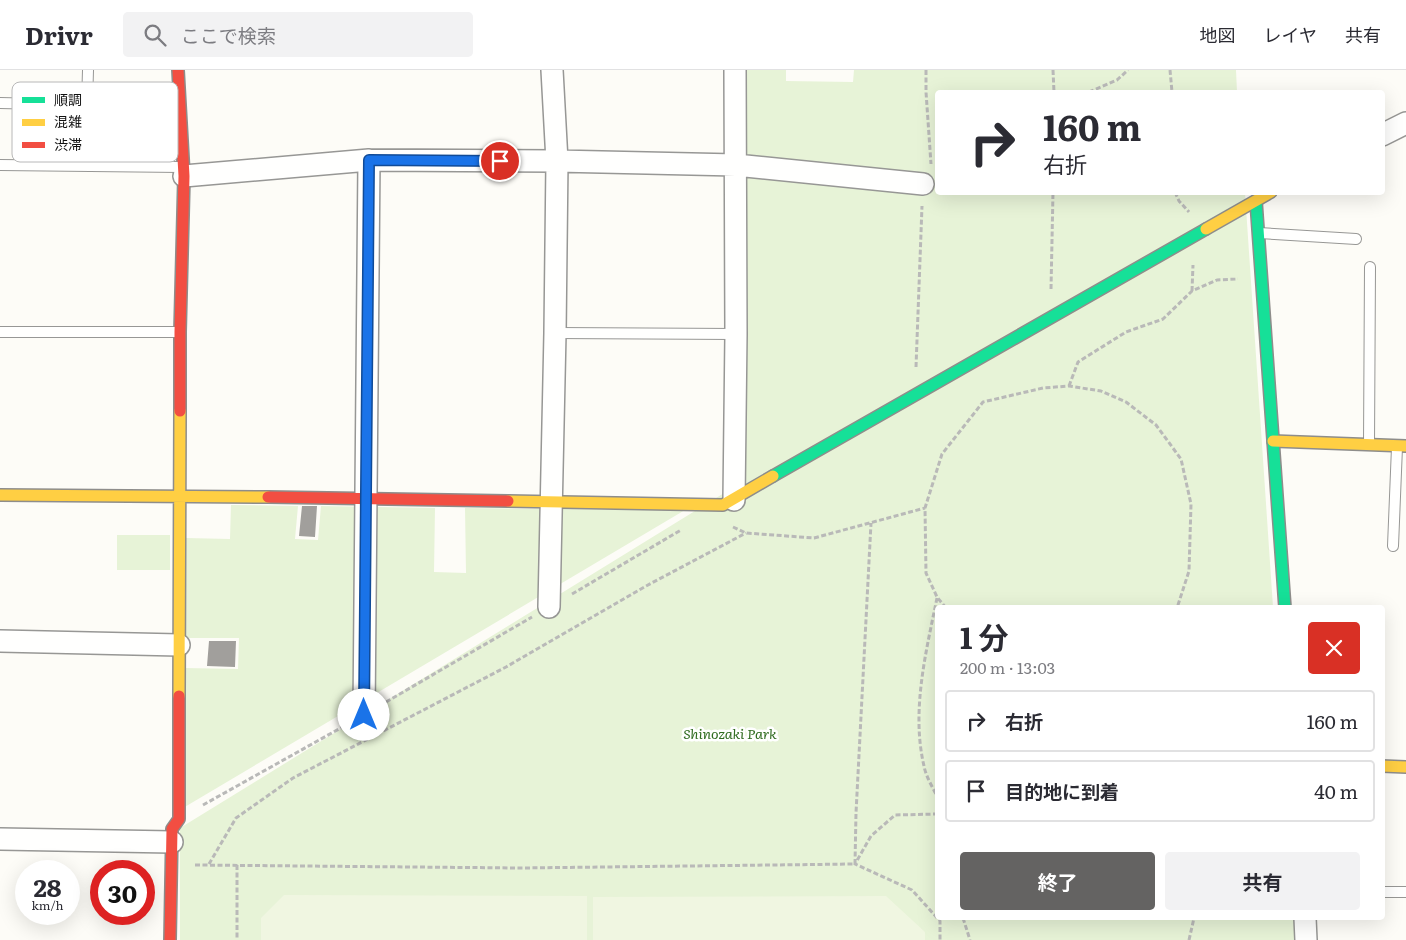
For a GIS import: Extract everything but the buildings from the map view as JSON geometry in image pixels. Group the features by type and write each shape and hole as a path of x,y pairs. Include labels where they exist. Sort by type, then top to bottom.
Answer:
{"street":[{"path":"170,940 172,829 179,819 180,332 183,172 178,70"},
{"path":"549,607 557,161 552,70"},
{"path":"734,500 736,334 735,70"},
{"path":"1385,134 1406,123"},
{"path":"183,172 369,160 557,161 736,165 923,184"},
{"path":"364,715 369,160"},
{"path":"0,495 365,498 724,505 1266,195"},
{"path":"1256,201 1285,605"},
{"path":"1273,441 1402,446"},
{"path":"0,641 179,644"},
{"path":"1385,766 1406,767"},
{"path":"0,839 172,842"},
{"path":"1305,920 1306,940"}],"lane":[{"path":"0,165 183,172"},
{"path":"1258,233 1356,239"},
{"path":"1369,445 1370,267"},
{"path":"0,332 180,332"},
{"path":"555,332 736,334"},
{"path":"1393,546 1402,446"},
{"path":"1385,892 1406,892"}],"path":[{"path":"915,396 923,184 932,177 926,70"},
{"path":"1053,70 1054,90"},
{"path":"1094,90 1117,80 1128,70"},
{"path":"1170,70 1172,90"},
{"path":"1050,318 1053,195"},
{"path":"1069,386 1078,362 1126,332 1163,319 1192,291 1217,280 1261,277"},
{"path":"944,605 937,597 926,573 925,508 942,454 983,402 1043,388 1069,386 1101,391 1126,402 1156,426 1181,459 1191,504 1189,571 1178,605"},
{"path":"731,526 746,533 814,538 925,508"},
{"path":"855,864 871,523"},
{"path":"179,819 364,715 682,529"},
{"path":"208,865 236,818 294,778 506,667 646,586 746,533"},
{"path":"936,605 937,597"},
{"path":"935,608 922,680 919,731 924,768 935,792"},
{"path":"855,864 871,836 895,815 935,814"},
{"path":"172,864 521,868 855,864 912,890 935,915"},
{"path":"237,865 237,940"},
{"path":"939,920 940,940"},
{"path":"964,920 970,940"},
{"path":"1190,940 1194,920"}],"green space":[{"name":"Shinozaki Park","path":"743,70 786,70 786,81 853,82 854,70 1236,70 1237,90 935,90 935,195 1245,195 1273,605 935,605 935,920 1294,920 1296,940 180,940 180,828 742,482"},
{"path":"231,505 298,506 295,539 318,540 321,506 435,508 434,572 466,573 465,508 685,510 183,808 185,668 238,669 239,638 185,638 186,538 230,539"},
{"path":"117,535 170,535 170,570 117,570"},
{"path":"284,895 587,896 587,940 261,940 261,918"},
{"path":"886,896 925,932 925,940 593,940 593,897"}],"traffic: fast":[{"path":"1256,201 1285,605"},
{"path":"773,476 1206,229"}],"traffic: slow":[{"path":"1206,229 1266,195"},
{"path":"179,696 180,411"},
{"path":"1273,441 1406,446"},
{"path":"508,501 723,505 773,476"},
{"path":"0,495 268,497"},
{"path":"1385,766 1406,767"}],"traffic: jam":[{"path":"178,70 184,176 180,411"},
{"path":"268,497 508,501"},
{"path":"170,940 172,829 179,819 179,696"}],"route":[{"path":"364,715 369,160 500,161"}]}
